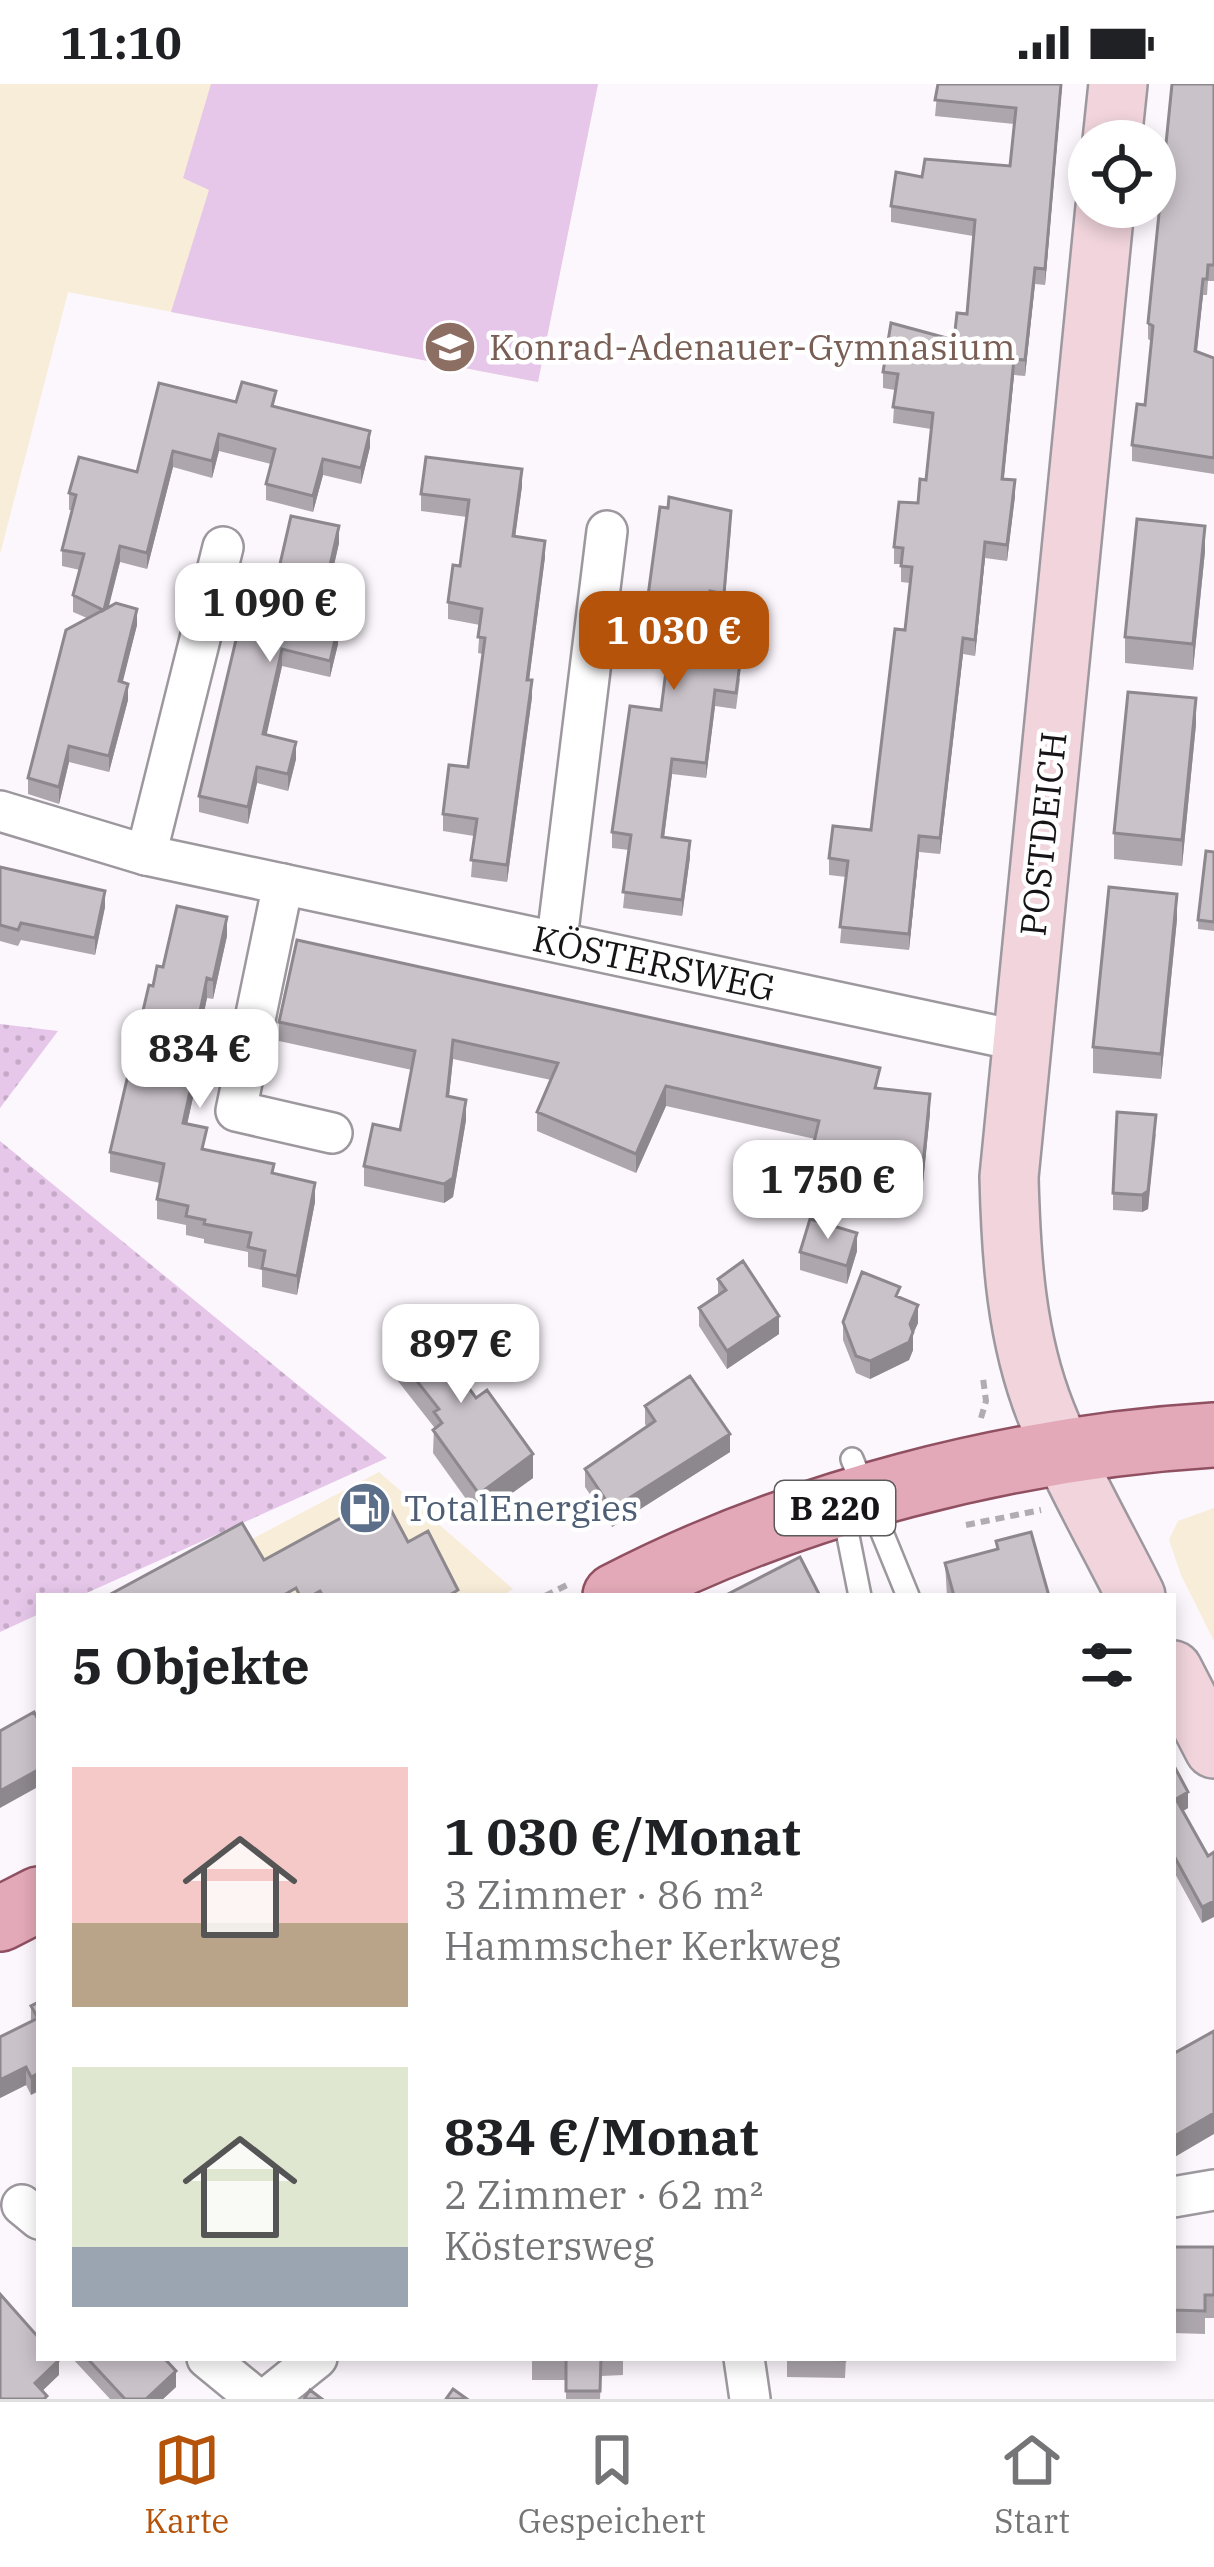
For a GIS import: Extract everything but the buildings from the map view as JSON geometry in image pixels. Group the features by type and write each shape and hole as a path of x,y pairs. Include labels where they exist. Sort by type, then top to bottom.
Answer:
{"main road":[{"path":"1114,120 1118,84"},
{"name":"POSTDEICH","path":"1103,228 1009,1177 1011,1269 1040,1395 1125,1575"},
{"name":"B 220","path":"621,1593 853,1487 1077,1477 1148,1441 1214,1436"},
{"path":"1125,1575 1123,1494 1148,1441"},
{"path":"1176,1676 1214,1749"},
{"path":"0,1919 36,1901"}],"street":[{"path":"557,939 607,531"},
{"path":"146,855 223,548"},
{"name":"KÖSTERSWEG","path":"0,811 146,855 1024,1038"},
{"path":"283,884 236,1111 332,1133"},
{"path":"1176,2196 1214,2190"},
{"path":"211,2361 261,2399 313,2361"},
{"path":"744,2361 750,2399"}],"lane":[{"path":"853,1487 860,1593"},
{"path":"853,1487 906,1593"}],"path":[{"path":"972,1524 1077,1477"}],"shaded area":[{"name":"Konrad-Adenauer-Gymnasium","path":"0,84 598,84 538,382 68,292 0,554"},
{"name":"Konrad-Adenauer-Gymnasium","path":"211,84 598,84 538,382 171,312 209,190 183,178"},
{"path":"0,1024 58,1031 0,1108"},
{"path":"0,1141 387,1458 87,1593 36,1593 36,1615 0,1632"},
{"name":"TotalEnergies","path":"379,1472 513,1589 506,1593 237,1593 218,1557"},
{"path":"1214,1508 1214,1641 1169,1540 1178,1521"}],"place":[{"name":"Konrad-Adenauer-Gymnasium","path":"450,347"},
{"name":"TotalEnergies","path":"365,1508"}]}
